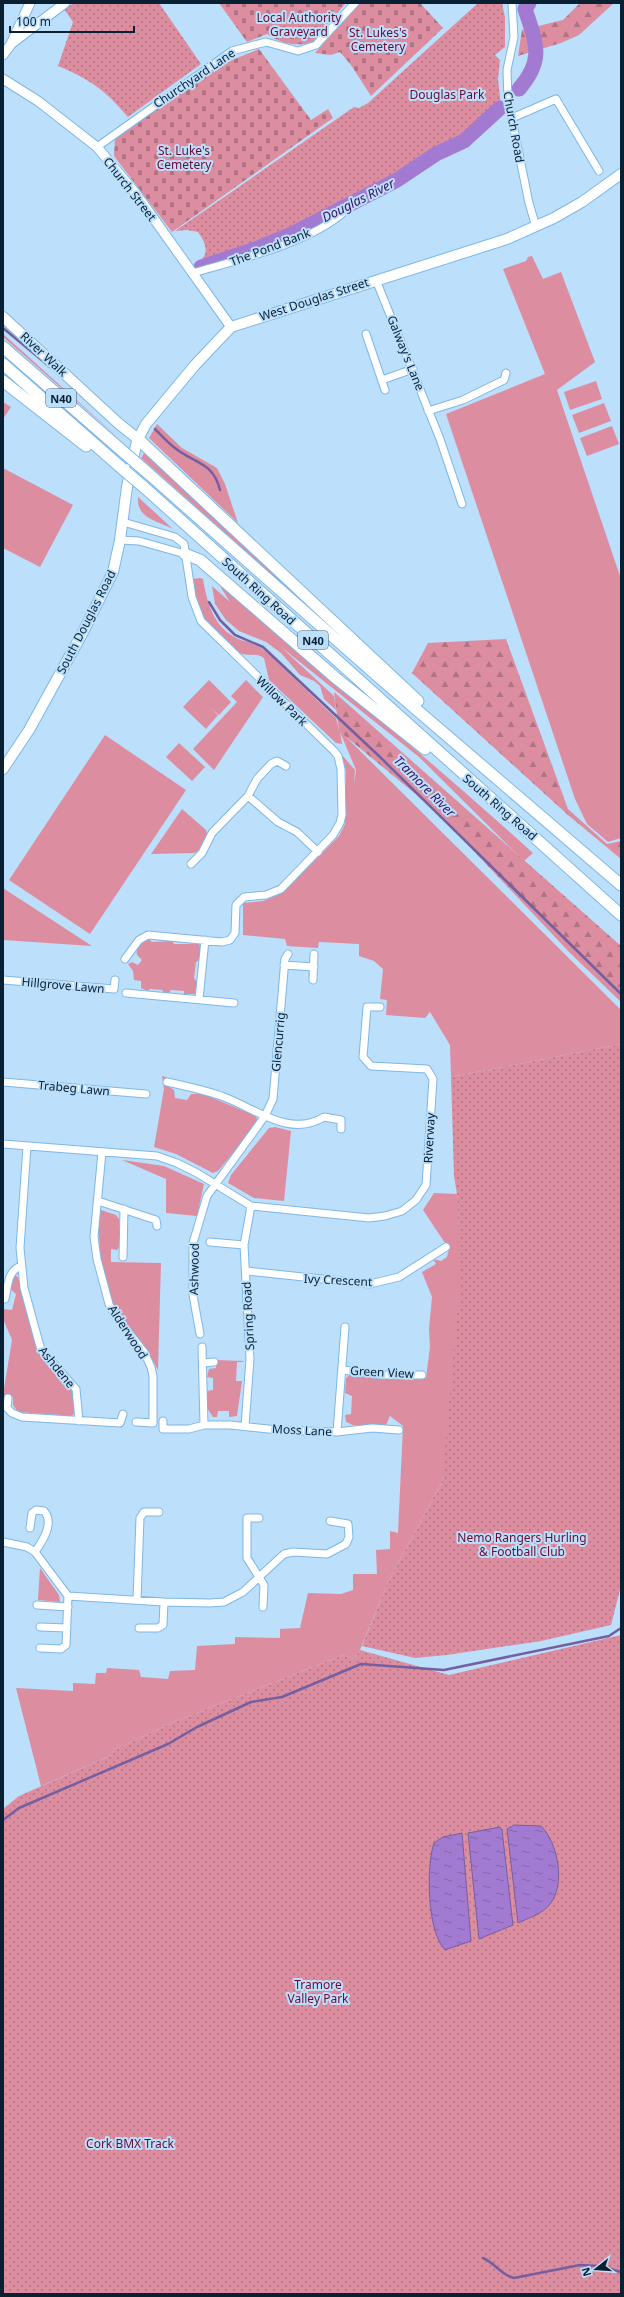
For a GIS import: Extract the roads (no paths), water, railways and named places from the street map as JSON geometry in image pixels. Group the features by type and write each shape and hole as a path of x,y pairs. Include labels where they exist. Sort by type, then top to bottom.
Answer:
{"highway":[{"name":"South Ring Road","path":"3,347 382,680 621,885"},
{"name":"N40","path":"3,364 115,465"},
{"path":"3,381 115,465"},
{"path":"138,439 418,701 477,760"},
{"name":"South Ring Road","path":"115,465 125,471 145,488 621,915"},
{"path":"185,554 200,560 396,727 481,791"}],"main road":[{"name":"West Douglas Street","path":"138,439 157,409 222,333 230,327 471,251 536,227 582,202 621,174"},
{"name":"River Walk","path":"3,317 118,423 138,439"},
{"name":"South Douglas Road","path":"3,769 29,730 90,619 113,572 123,522 127,487 138,439"}],"street":[{"path":"12,44 30,3"},
{"path":"3,55 12,44 31,28 65,3"},
{"name":"Churchyard Lane","path":"97,147 232,50 266,42 298,50 316,45 355,3"},
{"name":"Church Road","path":"512,3 514,37 508,70 507,89 528,203 536,227"},
{"path":"22,20 31,28"},
{"name":"Church Street","path":"3,79 38,101 97,147 137,195 230,327"},
{"path":"512,118 556,100 599,171"},
{"name":"The Pond Bank","path":"193,274 248,257 299,238 321,227 344,212"},
{"name":"Galway's Lane","path":"376,280 435,427 462,504"},
{"path":"366,334 385,390"},
{"path":"382,380 412,369"},
{"path":"428,411 474,395 504,380 506,373"},
{"name":"Willow Park","path":"123,522 175,537 184,544 192,597 201,621 338,756 342,796 340,823 333,835 281,889 266,895 244,897 236,905 234,937 226,941 205,940"},
{"path":"120,540 139,541 185,554"},
{"path":"191,864 202,854 213,832 248,796 257,779 271,764 277,761 286,766"},
{"path":"248,796 278,822 297,832 318,852"},
{"path":"125,960 139,940 148,935 205,940 199,999"},
{"name":"Glencurrig","path":"214,1184 266,1116 273,1099 284,959 288,954"},
{"path":"313,980 314,954"},
{"path":"284,966 314,967"},
{"name":"Hillgrove Lawn","path":"3,980 114,989 115,980"},
{"path":"126,993 234,1003"},
{"name":"Riverway","path":"251,1206 369,1218 385,1216 402,1211 416,1200 426,1185 433,1079 427,1069 371,1066 364,1057 367,1007 380,1007"},
{"name":"Trabeg Lawn","path":"3,1082 146,1094"},
{"path":"167,1082 200,1089 225,1097 289,1125 313,1124 324,1117 341,1120 341,1129"},
{"path":"3,1144 165,1158 251,1206"},
{"name":"Ashdene","path":"27,1146 20,1248 21,1266 39,1346 44,1355 76,1389 79,1421"},
{"name":"Alderwood","path":"102,1152 94,1237 102,1281 114,1314 144,1352 153,1376 153,1423 136,1422"},
{"name":"Ashwood","path":"200,1334 193,1295 193,1243 207,1196 214,1184"},
{"path":"98,1201 156,1220 157,1226"},
{"name":"Spring Road","path":"245,1426 250,1359 244,1245 251,1206"},
{"path":"123,1257 124,1209"},
{"path":"210,1242 244,1245"},
{"name":"Ivy Crescent","path":"246,1271 370,1284 399,1277 446,1247"},
{"path":"5,1299 10,1274 13,1270 21,1266"},
{"name":"Green View","path":"336,1432 343,1370 345,1327"},
{"path":"202,1347 204,1425"},
{"path":"203,1364 214,1362"},
{"name":"Green View","path":"343,1370 382,1375 422,1375"},
{"path":"8,1398 6,1408 17,1416 120,1423 123,1414"},
{"name":"Moss Lane","path":"163,1421 163,1429 189,1429 204,1425 336,1432 372,1428 399,1430"},
{"path":"30,1528 32,1513 36,1510 44,1511 47,1515 46,1534 35,1552"},
{"path":"137,1600 140,1518 144,1512 159,1512"},
{"path":"259,1518 247,1518 246,1547 249,1562 264,1585 263,1607"},
{"path":"68,1596 164,1602 224,1602 243,1592 284,1554 293,1552 327,1554 346,1544 349,1537 348,1524 330,1521"},
{"path":"3,1542 27,1547 35,1552 68,1596 66,1645 63,1648 40,1648"},
{"path":"139,1628 158,1628 163,1626 164,1602"},
{"path":"37,1606 68,1607"},
{"path":"40,1627 67,1628"}],"water":[{"path":"514,1825 541,1826 547,1833 556,1853 559,1875 555,1896 550,1904 539,1913 518,1923 507,1829"},
{"path":"500,1827 502,1830 513,1925 479,1939 468,1833"},
{"path":"462,1833 471,1941 445,1950 439,1941 432,1914 429,1882 431,1853 434,1843 443,1837"}],"waterway":[{"name":"Douglas River","path":"519,89 532,69 535,59 535,41 525,9 529,3"},
{"name":"Douglas River","path":"201,267 258,248 292,234 397,180 436,154 464,141 500,108"},
{"name":"Tramore River","path":"3,328 55,371"},
{"name":"Tramore River","path":"155,429 175,448 208,469 213,474 220,490"},
{"name":"Tramore River","path":"209,602 220,620 235,635 263,647 380,757 621,994"},
{"path":"3,1820 19,1808 168,1744 197,1727 251,1702 282,1697 361,1664 444,1670 609,1636 621,1628"},
{"path":"483,2258 505,2274 514,2278 580,2265 600,2266 621,2272"}],"park label":[{"name":"Local Authority Graveyard","path":"299,24"},
{"name":"St. Lukes's Cemetery","path":"378,39"},
{"name":"Douglas Park","path":"447,94"},
{"name":"St. Luke's Cemetery","path":"184,157"},
{"name":"Nemo Rangers Hurling & Football Club","path":"522,1544"},
{"name":"Tramore Valley Park","path":"318,1991"},
{"name":"Cork BMX Track","path":"130,2143"}]}
